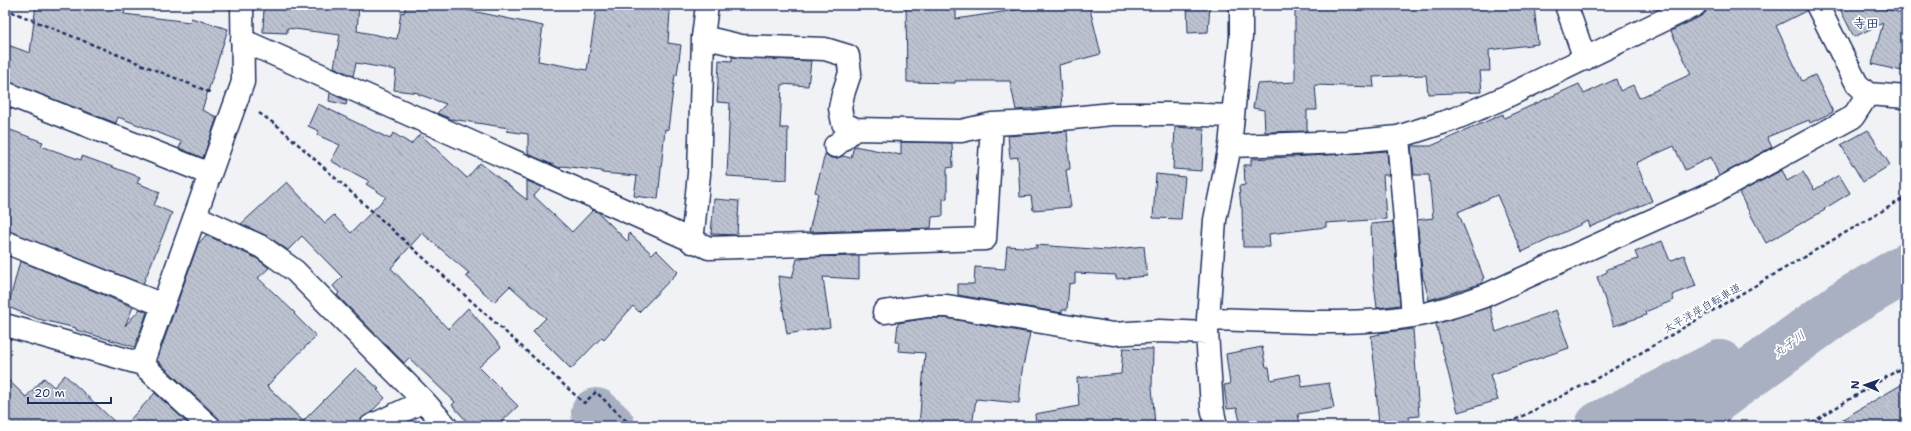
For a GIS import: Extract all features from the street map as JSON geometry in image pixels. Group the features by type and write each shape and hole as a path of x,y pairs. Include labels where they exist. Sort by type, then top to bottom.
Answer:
{"street":[{"path":"142,364 243,82 242,5"},
{"path":"692,242 699,174 704,37 707,5"},
{"path":"1216,426 1212,407 1208,326 1215,220 1230,146 1234,116 1241,37 1241,5"},
{"path":"1566,5 1585,59"},
{"path":"1230,146 1346,142 1398,137 1460,116 1500,100 1695,5"},
{"path":"1817,5 1857,84 1868,94 1906,97"},
{"path":"704,37 741,46 825,49 848,56 850,73 840,108 843,123 855,129 961,131 992,124 1119,114 1234,116"},
{"path":"242,40 692,242 709,248 985,239 992,124"},
{"path":"5,93 210,174"},
{"path":"884,312 927,306 947,306 1113,334 1208,326 1356,321 1413,316 1452,307 1484,296 1717,191 1853,117 1868,94"},
{"path":"835,146 855,129"},
{"path":"1398,137 1413,316"},
{"path":"195,216 262,247 295,271 424,401 446,426"},
{"path":"5,242 163,305"},
{"path":"5,324 142,364 209,426"},
{"path":"371,426 424,401"}],"path":[{"path":"5,9 253,109 279,127 584,403 596,392 624,419 635,426"},
{"name":"太平洋岸自転車道","path":"1503,426 1603,375 1906,197"},
{"path":"1806,426 1906,365"},
{"path":"789,426 816,426"}],"building":[{"path":"36,5 96,5 125,9 124,14 190,22 191,18 228,29 202,110 217,117 203,158 179,148 182,142 118,117 116,123 5,81 5,44 30,53"},
{"path":"264,5 359,5 357,31 397,39 401,12 404,13 406,5 444,5 543,26 538,61 587,70 597,5 622,5 670,11 668,43 681,45 677,75 675,74 668,130 665,129 658,199 634,196 637,176 602,173 602,171 562,166 560,168 528,154 528,134 506,131 509,128 451,119 437,113 446,104 418,94 419,93 394,90 396,70 356,63 353,76 334,67 340,35 287,28 287,33 263,32"},
{"path":"906,5 956,5 956,19 1022,9 1021,5 1089,5 1101,54 1059,65 1062,106 1016,110 1010,81 955,81 955,83 907,82"},
{"path":"1187,5 1210,5 1208,32 1188,33"},
{"path":"1295,5 1356,5 1356,10 1423,5 1534,5 1538,44 1489,50 1490,71 1480,71 1482,92 1428,94 1426,75 1373,77 1374,87 1315,85 1317,110 1307,110 1307,131 1265,132 1264,110 1253,108 1257,84 1295,82"},
{"path":"1707,5 1805,5 1806,11 1776,26 1802,81 1815,75 1833,112 1810,123 1809,120 1767,137 1772,147 1719,176 1711,157 1685,170 1674,146 1636,163 1652,201 1590,227 1588,221 1522,252 1497,195 1458,212 1484,278 1482,279 1483,283 1429,300 1423,280 1417,220 1433,218 1429,175 1414,175 1411,146 1431,146 1503,114 1504,118 1579,84 1584,94 1616,79 1620,91 1633,85 1639,98 1691,74 1671,31 1701,16 1706,12"},
{"path":"1838,5 1868,5 1906,14 1906,72 1872,64 1883,23 1854,37"},
{"path":"732,57 811,61 808,86 782,84 780,128 788,128 787,180 727,176 730,103 717,102 719,60 732,61"},
{"path":"330,93 347,101 346,105 329,101"},
{"path":"318,104 390,139 393,133 411,144 420,134 467,178 480,163 527,200 527,181 542,187 534,196 572,232 593,210 598,212 628,242 629,233 652,254 656,250 678,272 639,312 633,306 604,339 602,337 571,369 533,331 546,318 510,286 494,302 466,276 469,273 422,233 391,268 448,329 468,308 501,347 479,367 518,406 497,426 471,426 452,405 455,402 409,358 404,363 337,295 339,293 333,286 342,277 302,236 288,250 267,236 241,224 287,182 325,223 334,215 351,233 386,197 366,184 369,181 331,161 340,145 317,135 319,131 308,126"},
{"path":"1175,127 1204,129 1202,171 1173,169"},
{"path":"5,128 43,142 41,146 81,160 82,156 140,177 137,183 160,192 154,205 172,213 143,284 5,230"},
{"path":"1868,130 1890,165 1863,182 1841,145"},
{"path":"1067,131 1070,169 1066,170 1071,207 1033,210 1031,196 1020,197 1018,157 1010,158 1008,136"},
{"path":"901,142 952,143 953,167 947,168 947,198 943,199 943,216 932,217 931,228 809,232 818,193 815,192 825,154 831,158 843,156 851,158 854,146 901,155"},
{"path":"1387,151 1389,175 1383,175 1386,219 1326,223 1326,227 1269,234 1270,247 1243,247 1242,207 1239,186 1245,185 1244,165 1251,165 1251,159"},
{"path":"1782,170 1787,181 1803,172 1814,190 1839,175 1850,193 1824,209 1825,210 1766,243 1739,193"},
{"path":"1156,174 1185,177 1181,219 1153,218"},
{"path":"714,199 739,201 737,235 711,234"},
{"path":"1393,222 1400,305 1377,308 1373,276 1371,224"},
{"path":"206,235 256,258 269,268 258,278 295,313 294,314 316,336 267,386 303,421 356,368 379,389 377,390 385,398 370,413 361,419 357,426 221,426 217,417 157,360 198,244"},
{"path":"1662,241 1670,261 1684,255 1696,286 1672,295 1674,300 1645,312 1646,315 1614,326 1597,277 1607,272 1607,269 1638,259 1635,252"},
{"path":"1036,245 1108,250 1144,246 1147,276 1116,279 1116,275 1075,273 1075,283 1069,284 1067,310 1062,310 1062,313 958,295 958,284 974,284 975,267 1005,269 1007,246 1037,248"},
{"path":"859,256 859,279 823,277 830,327 787,334 778,276 792,278 797,259 802,259 802,257"},
{"path":"20,261 133,307 125,326 140,309 147,312 135,347 76,330 76,328 38,319 8,307"},
{"path":"1490,307 1496,332 1556,310 1569,348 1490,375 1498,400 1458,412 1436,324"},
{"path":"928,318 946,318 1030,333 1022,371 1019,403 976,399 972,426 919,426 925,353 898,351 899,342 896,342 898,323"},
{"path":"1413,329 1419,416 1409,417 1410,426 1379,426 1377,388 1371,336 1380,334 1379,333"},
{"path":"1262,347 1266,367 1269,367 1271,380 1300,374 1302,387 1329,383 1334,408 1298,414 1300,426 1241,426 1237,408 1227,409 1224,385 1230,384 1226,354"},
{"path":"1123,348 1153,349 1152,386 1155,426 1036,426 1035,414 1079,406 1077,378 1121,374"},
{"path":"65,375 119,426 5,426 5,377 26,397 44,378 54,387"},
{"path":"1906,382 1906,426 1831,426"},
{"path":"155,393 191,426 124,426"}],"waterway":[{"name":"丸子川","path":"1677,426 1844,305 1906,268"},
{"path":"1600,426 1720,365"},
{"path":"596,413 610,426"}],"district":[{"name":"寺田","path":"1866,23"}]}
